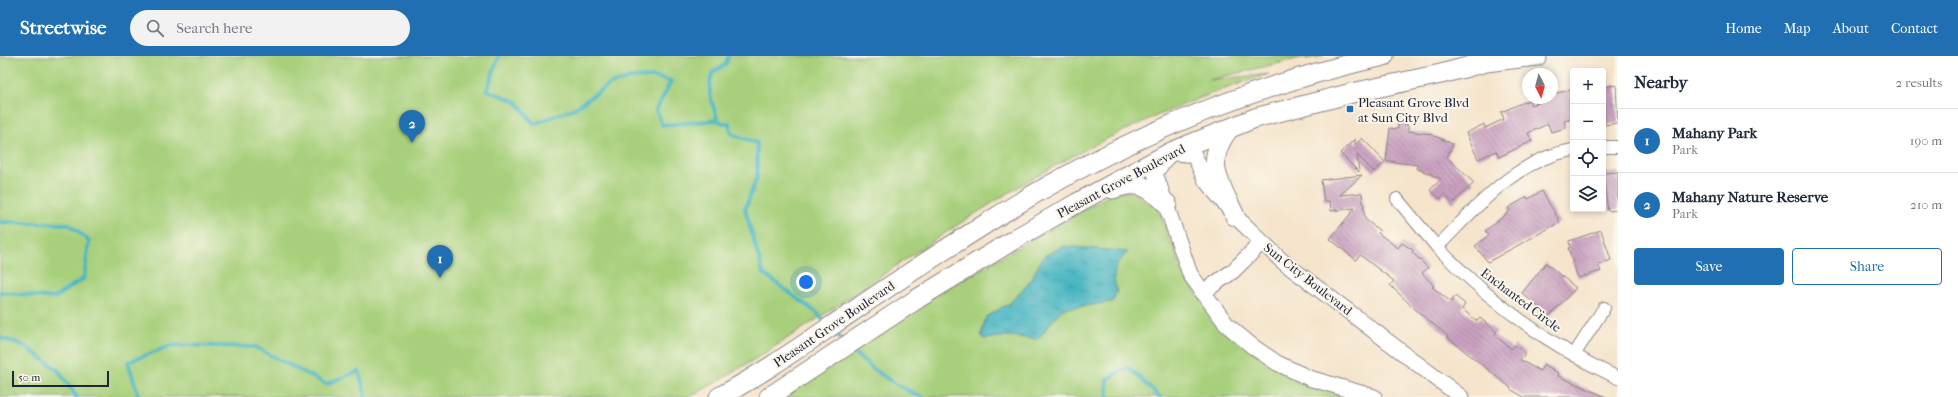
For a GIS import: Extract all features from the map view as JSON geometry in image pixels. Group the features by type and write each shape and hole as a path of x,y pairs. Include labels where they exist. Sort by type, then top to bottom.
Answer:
{"main road":[{"name":"Pleasant Grove Boulevard","path":"719,397 807,343 980,227 1057,180 1161,128 1224,103 1288,81 1384,56"},
{"name":"Pleasant Grove Boulevard","path":"769,397 923,295 1077,203 1171,152 1255,118 1352,92 1441,74 1486,62 1536,56"},
{"path":"1228,130 1220,140 1215,151 1216,173 1235,216"},
{"path":"1077,203 1124,184 1138,184 1152,190 1167,204"}],"street":[{"path":"1161,128 1171,152 1155,173 1190,274 1202,293 1227,325 1252,346 1277,363 1309,378 1374,397"},
{"path":"1606,147 1618,147"},
{"path":"1437,247 1498,186 1523,169 1543,158 1570,151"},
{"name":"Sun City Boulevard","path":"1171,152 1194,155 1206,181 1235,216 1261,243 1282,261 1461,397"},
{"name":"Enchanted Circle","path":"1397,199 1437,247 1488,296 1532,328 1574,354 1618,378"},
{"path":"1202,293 1233,271 1261,243"},
{"path":"1574,354 1604,308"}],"green space":[{"path":"0,56 1323,56 1306,59 1305,57 1209,80 1269,74 1200,98 1133,126 1036,176 965,220 771,349 690,397 0,397"},
{"path":"1130,191 1157,207 1185,276 1212,316 1348,397 775,397 935,295 1113,193"}],"water":[{"path":"1064,246 1128,252 1115,269 1114,279 1117,292 1112,302 1062,309 1038,339 1007,336 984,339 981,335 986,317 1010,303 1028,284 1044,256"}],"building":[{"path":"1616,85 1618,123 1606,125 1606,87"},
{"path":"1570,90 1570,120 1564,121 1566,128 1551,132 1548,124 1528,133 1532,141 1499,157 1496,151 1478,159 1466,133 1484,124 1485,128 1504,119 1501,112 1522,103 1531,105 1558,104 1558,93"},
{"path":"1398,124 1408,125 1408,131 1430,134 1453,144 1447,157 1474,183 1453,203 1444,194 1440,199 1430,190 1441,179 1416,168 1418,165 1386,161 1390,128 1398,129"},
{"path":"1362,138 1385,162 1374,172 1357,155 1359,172 1340,153 1355,139 1355,145"},
{"path":"1618,172 1618,210 1608,211 1606,196 1606,173"},
{"path":"1362,175 1340,195 1362,193 1365,219 1380,231 1378,233 1398,248 1402,243 1413,250 1412,252 1428,268 1422,273 1434,286 1432,287 1451,302 1455,296 1465,304 1462,309 1477,321 1480,318 1497,332 1494,335 1512,349 1515,345 1526,353 1520,360 1540,371 1544,364 1559,374 1558,376 1606,397 1524,397 1510,389 1511,388 1416,310 1390,285 1394,281 1360,255 1356,260 1330,239 1355,208 1331,211 1330,201 1324,202 1321,180"},
{"path":"1542,191 1560,222 1488,262 1475,246 1489,235 1485,231 1510,211 1508,208 1527,197 1528,199"},
{"path":"1601,230 1611,260 1598,265 1601,271 1578,278 1568,248 1570,248 1569,241"},
{"path":"1546,263 1576,288 1549,316 1522,293"}],"waterway":[{"path":"499,56 487,90 517,102 534,124 575,108 610,84 631,78 654,77 671,81 656,110 662,125 718,120 722,123 729,123 732,134 757,143 757,177 745,209 763,273 817,313 826,323"},
{"path":"718,120 711,96 711,78 713,72 725,65 729,56"},
{"path":"0,222 69,224 89,241 84,278 54,298 0,292"},
{"path":"834,331 844,342"},
{"path":"0,338 21,344 57,369 77,397"},
{"path":"139,397 128,362 172,345 255,347 326,384 359,371 366,397"},
{"path":"850,348 866,363 884,376 903,388 922,397"},
{"path":"1108,397 1107,379 1128,367 1160,397"}],"place":[{"name":"Pleasant Grove Blvd at Sun City Blvd","path":"1350,109"},
{"name":"Mahany Nature Reserve","path":"412,143"},
{"name":"Mahany Park","path":"440,278"}]}
